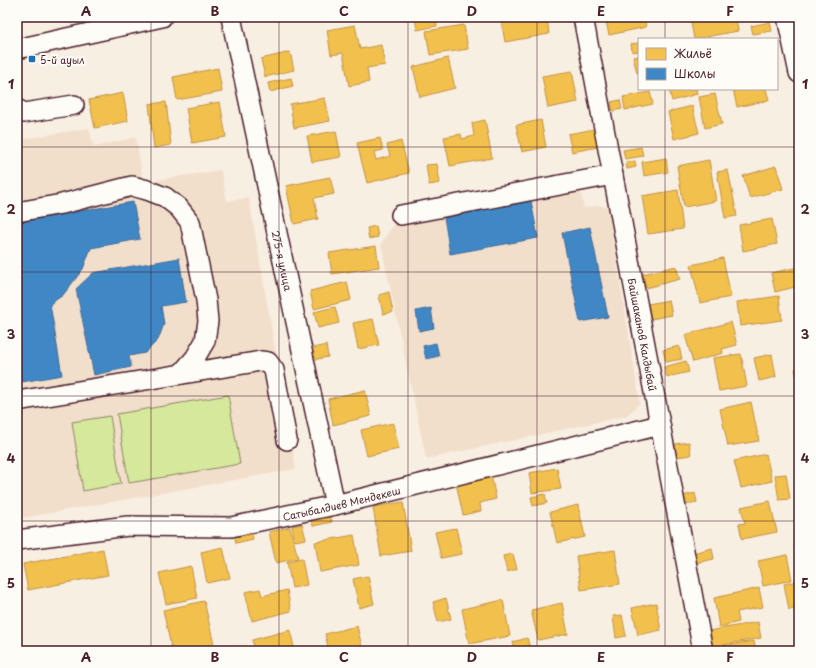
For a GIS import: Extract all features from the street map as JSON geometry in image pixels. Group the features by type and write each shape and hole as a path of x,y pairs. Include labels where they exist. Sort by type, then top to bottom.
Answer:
{"street":[{"path":"17,48 89,25 162,17"},
{"name":"275-я улица","path":"231,17 335,505"},
{"name":"Байшаканов Калдыбай","path":"583,17 703,651"},
{"path":"787,17 799,73"},
{"path":"17,109 24,113 74,105"},
{"path":"401,215 613,175"},
{"path":"17,212 62,204 132,186 164,196 179,208 190,222 206,300 208,321 205,341 195,358 181,374"},
{"path":"17,401 261,361 268,362 274,370 287,440"},
{"name":"Сатыбалдиев Мендекеш","path":"17,540 128,526 230,527 335,505 660,425"}],"shaded area":[{"path":"89,128 94,147 136,137 143,182 221,170 227,201 249,198 296,469 17,519 17,140"},
{"path":"579,184 584,208 599,205 608,208 640,403 626,416 426,459 381,244 396,220"}],"green space":[{"path":"228,395 240,464 129,483 117,414"},
{"path":"110,416 121,484 83,491 72,422"}],"building: Жильё":[{"path":"415,17 435,17 437,26 417,30"},
{"path":"510,17 547,17 549,34 505,42 501,19"},
{"path":"605,17 644,17 646,27 609,35"},
{"path":"690,17 736,17 738,31 694,38"},
{"path":"770,22 772,31 753,34 751,26"},
{"path":"355,25 360,49 381,45 385,65 367,68 369,82 349,86 343,53 331,55 327,30"},
{"path":"464,25 468,49 430,55 426,31"},
{"path":"638,43 638,51 632,52 631,44"},
{"path":"290,52 294,70 265,77 261,59"},
{"path":"638,56 638,73 637,73 633,57"},
{"path":"448,58 455,88 420,97 413,67"},
{"path":"218,68 222,92 177,100 173,77"},
{"path":"572,71 578,102 548,108 542,76"},
{"path":"291,78 293,86 270,92 268,83"},
{"path":"669,90 696,90 697,94 672,101"},
{"path":"733,90 766,90 769,100 737,107"},
{"path":"650,92 653,104 625,110 623,97"},
{"path":"123,93 128,121 95,128 89,100"},
{"path":"715,94 722,124 705,128 699,97"},
{"path":"325,98 330,121 294,128 290,104"},
{"path":"620,100 622,109 613,111 611,102"},
{"path":"166,102 171,145 154,148 149,104"},
{"path":"220,102 226,137 192,143 186,108"},
{"path":"692,106 699,133 674,139 668,112"},
{"path":"485,120 492,158 450,166 444,137 461,134 462,139 474,136 472,123"},
{"path":"541,120 546,147 522,152 516,125"},
{"path":"595,129 598,147 572,152 568,134"},
{"path":"336,131 341,157 312,162 307,136"},
{"path":"380,138 383,150 374,152 376,160 390,156 387,145 401,141 409,173 367,183 357,143"},
{"path":"641,147 643,156 625,159 623,150"},
{"path":"666,158 668,172 644,176 642,162"},
{"path":"709,160 716,201 684,207 677,166"},
{"path":"635,161 636,167 627,169 626,162"},
{"path":"437,164 440,183 429,185 426,165"},
{"path":"776,166 783,189 750,198 743,176"},
{"path":"728,170 737,216 725,218 717,172"},
{"path":"330,177 334,194 314,198 318,219 294,224 286,186"},
{"path":"678,190 683,229 648,234 642,196"},
{"path":"772,219 777,244 743,251 739,225"},
{"path":"376,226 378,237 369,239 367,228"},
{"path":"376,246 379,267 332,274 329,253"},
{"path":"723,258 731,297 700,303 691,265"},
{"path":"676,266 680,279 646,288 643,274"},
{"path":"799,267 799,286 775,292 771,273"},
{"path":"347,282 351,300 314,309 310,291"},
{"path":"389,292 393,312 383,314 379,295"},
{"path":"779,296 782,320 740,326 737,302"},
{"path":"669,300 672,315 651,319 648,304"},
{"path":"335,307 339,323 318,328 314,312"},
{"path":"373,319 379,345 358,349 353,323"},
{"path":"731,322 737,345 722,349 723,353 693,362 685,335"},
{"path":"326,345 328,357 312,360 309,349"},
{"path":"679,346 682,359 666,362 663,350"},
{"path":"741,354 747,386 719,391 713,358"},
{"path":"772,354 776,377 759,381 754,358"},
{"path":"686,361 689,372 667,377 664,367"},
{"path":"795,369 799,369 799,390"},
{"path":"365,390 371,416 333,425 328,399"},
{"path":"751,402 759,441 728,446 720,409"},
{"path":"393,423 399,449 367,456 361,430"},
{"path":"689,442 691,455 676,457 675,444"},
{"path":"766,454 772,481 741,488 734,461"},
{"path":"557,468 561,489 532,493 529,473"},
{"path":"786,474 790,499 779,500 775,475"},
{"path":"491,475 496,499 480,503 481,511 463,515 456,483"},
{"path":"695,493 697,502 685,505 683,496"},
{"path":"545,494 547,503 533,506 531,497"},
{"path":"770,501 777,532 742,539 739,524 745,523 741,507"},
{"path":"403,502 411,551 381,556 373,507"},
{"path":"578,505 585,537 557,543 550,512"},
{"path":"330,515 332,522 313,526 311,520"},
{"path":"302,524 306,539 295,541 292,526"},
{"path":"290,527 298,558 276,563 269,532"},
{"path":"456,528 462,554 441,558 435,532"},
{"path":"251,529 253,539 236,543 234,533"},
{"path":"354,535 359,565 320,572 315,542"},
{"path":"799,545 799,568 794,546"},
{"path":"223,547 230,578 207,583 201,552"},
{"path":"712,548 714,559 695,563 693,553"},
{"path":"103,549 108,575 28,590 23,564"},
{"path":"615,550 620,584 581,590 576,556"},
{"path":"513,554 517,569 507,572 503,556"},
{"path":"787,555 792,580 763,586 758,561"},
{"path":"302,559 307,585 292,588 287,562"},
{"path":"191,566 197,598 166,604 159,573"},
{"path":"368,576 374,604 359,608 353,579"},
{"path":"797,581 799,608 789,610 784,584"},
{"path":"759,588 763,607 737,612 739,622 719,627 714,598"},
{"path":"260,589 262,596 287,590 291,611 252,621 245,592"},
{"path":"446,598 451,619 438,622 433,602"},
{"path":"503,600 510,636 469,644 462,609"},
{"path":"204,601 214,644 180,651 172,651 163,610"},
{"path":"562,603 568,634 538,640 531,610"},
{"path":"656,603 661,630 638,635 632,608"},
{"path":"622,615 626,636 616,638 613,616"},
{"path":"758,622 761,638 706,648 703,632"},
{"path":"357,626 363,651 329,651 325,634"},
{"path":"290,630 295,651 255,651 252,640"},
{"path":"527,638 531,651 515,651 513,642"},
{"path":"754,641 756,651 707,651 707,649"},
{"path":"241,646 242,651 230,651 229,649"}],"building: Школы":[{"path":"531,201 538,238 450,254 444,217"},
{"path":"133,202 140,239 91,248 83,269 63,295 50,304 62,375 22,382 17,353 17,222"},
{"path":"590,227 608,317 580,322 562,233"},
{"path":"179,258 186,302 161,306 164,324 158,340 145,353 129,356 131,367 94,375 76,289 93,273"},
{"path":"431,308 434,328 419,331 416,311"},
{"path":"436,343 439,356 426,359 423,346"}],"place":[{"name":"5-й ауыл","path":"32,59"}]}
